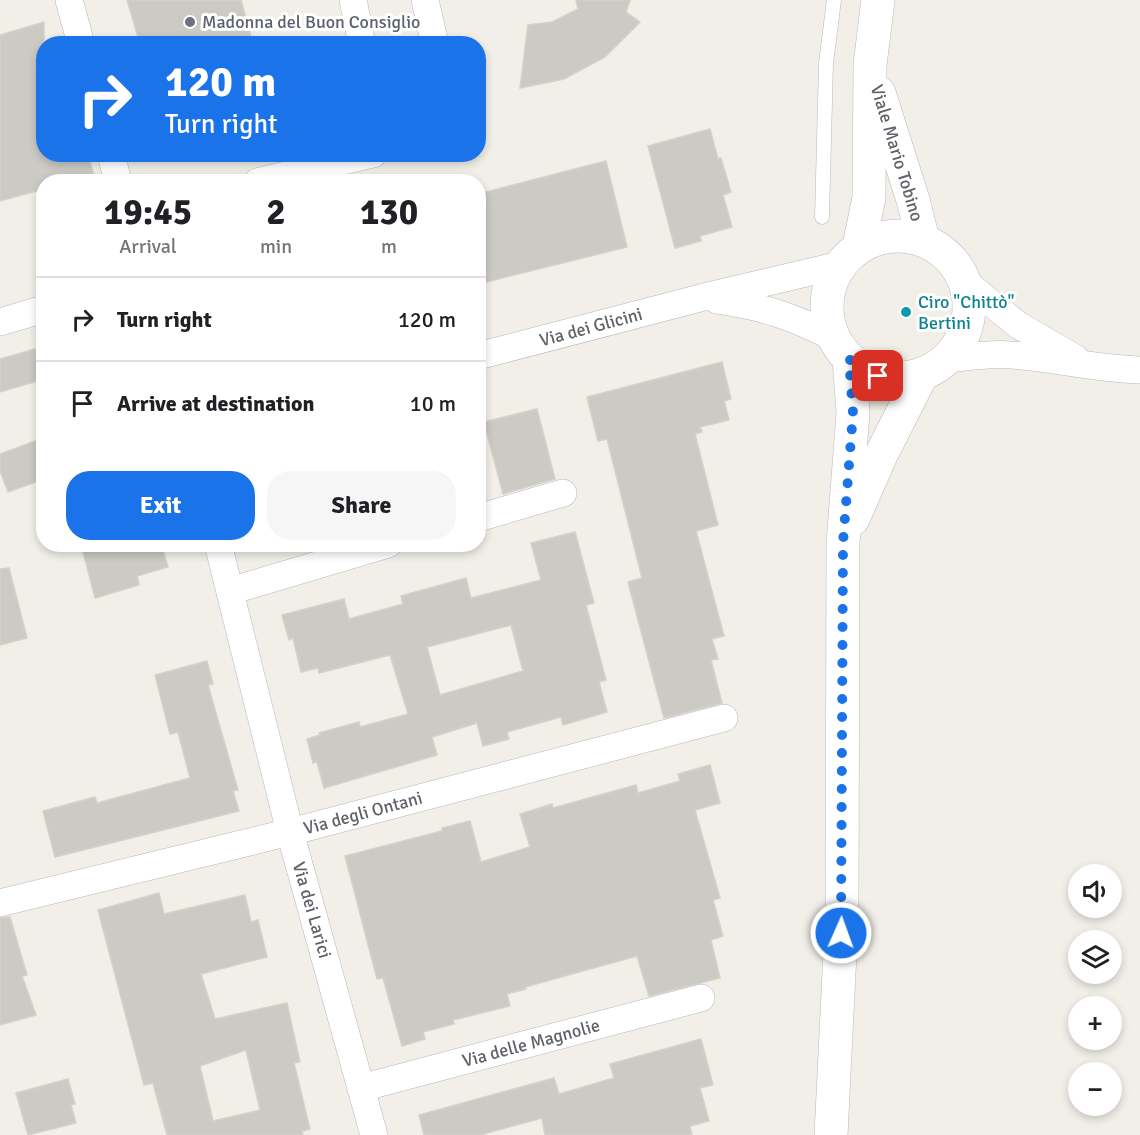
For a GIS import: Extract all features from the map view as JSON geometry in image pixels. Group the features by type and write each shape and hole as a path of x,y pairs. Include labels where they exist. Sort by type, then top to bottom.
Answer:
{"main road":[{"name":"Viale Mario Tobino","path":"849,256 869,198 870,66 878,0"},
{"name":"Viale Mario Tobino","path":"870,66 913,200 923,240"},
{"path":"831,1135 842,912 843,543 853,413 841,349 828,320 826,301 831,282 849,256 887,236 905,236 923,240 941,250 955,264 964,282 969,302 968,323 960,343 935,367 881,455 843,543"},
{"path":"841,349 862,370 878,376 896,379 935,367"}],"street":[{"path":"69,0 79,36"},
{"path":"353,0 360,36"},
{"path":"425,0 433,36"},
{"path":"290,174 340,162"},
{"name":"Via dei Glicini","path":"486,354 704,297 849,256"},
{"path":"964,282 1018,325 1084,363"},
{"name":"Via dei Glicini","path":"704,297 751,305 780,313 804,323 841,349"},
{"path":"0,322 36,311"},
{"path":"935,367 1010,355 1139,370"},
{"path":"486,516 563,493"},
{"name":"Via dei Larici","path":"220,552 290,832 374,1135"},
{"path":"230,591 361,552"},
{"name":"Via degli Ontani","path":"0,903 290,832 724,718"},
{"name":"Via delle Magnolie","path":"361,1088 700,998"}],"lane":[{"path":"822,217 826,63 834,0"}],"building":[{"name":"Madonna del Buon Consiglio","path":"127,0 241,0 251,36 138,36"},
{"path":"576,0 630,0 626,12 640,22 605,57 564,79 520,88 528,25 552,22 578,9"},
{"path":"44,22 44,36 36,36 36,162 90,162 93,174 36,174 36,191 0,201 0,35"},
{"path":"710,129 718,159 721,158 731,192 723,195 732,227 700,236 701,241 675,248 648,146"},
{"path":"606,161 627,247 486,282 486,192"},
{"path":"35,349 36,381 0,392 0,359"},
{"path":"722,362 731,399 724,401 729,420 700,427 702,432 695,434 718,525 696,531 724,636 712,639 718,659 711,660 722,703 664,718 628,582 642,578 607,439 598,441 587,397"},
{"path":"537,409 555,479 503,494 486,430 486,422"},
{"path":"36,441 36,482 8,492 0,471 0,454"},
{"path":"575,532 594,603 586,605 606,680 599,682 607,712 563,725 561,717 507,732 509,739 483,746 477,723 432,737 437,755 324,788 317,762 313,763 307,739 320,735 319,733 359,722 360,727 408,714 390,655 319,673 318,668 301,672 293,638 289,640 282,615 344,599 349,619 403,604 401,596 466,578 471,598 541,580 531,543","holes":["511,625 523,671 440,695 427,647"]},
{"path":"83,552 163,552 168,567 137,576 139,585 95,598"},
{"path":"9,568 27,638 0,645 0,569"},
{"path":"207,661 213,684 208,685 238,790 233,791 239,811 55,857 43,811 95,797 97,803 190,778 178,732 170,734 155,675"},
{"path":"710,765 720,803 695,810 720,898 713,900 723,936 711,940 720,978 649,996 637,956 525,987 526,989 507,994 510,1006 453,1020 454,1024 423,1032 425,1039 402,1046 383,978 377,979 345,856 442,831 442,828 470,821 481,862 530,847 520,814 552,804 553,808 636,785 638,793 680,781 678,774"},
{"path":"159,893 164,914 245,895 251,922 258,920 267,957 201,974 215,1019 287,1003 300,1062 294,1063 310,1129 302,1131 303,1135 167,1135 153,1083 144,1085 98,910","holes":["246,1050 260,1110 213,1121 200,1066"]},
{"path":"10,917 27,975 22,976 36,1015 0,1025 0,918"},
{"path":"701,1039 713,1085 700,1088 709,1121 690,1126 692,1135 545,1135 542,1118 480,1135 424,1135 419,1115 554,1078 559,1094 614,1078 610,1064"},
{"path":"68,1079 75,1104 71,1105 76,1123 28,1135 16,1093"}],"place":[{"name":"Madonna del Buon Consiglio","path":"190,22"},
{"name":"Ciro \"Chittò\" Bertini","path":"906,312"}],"route":[{"path":"841,933 843,543 853,413 849,359 862,370 878,376"}]}
